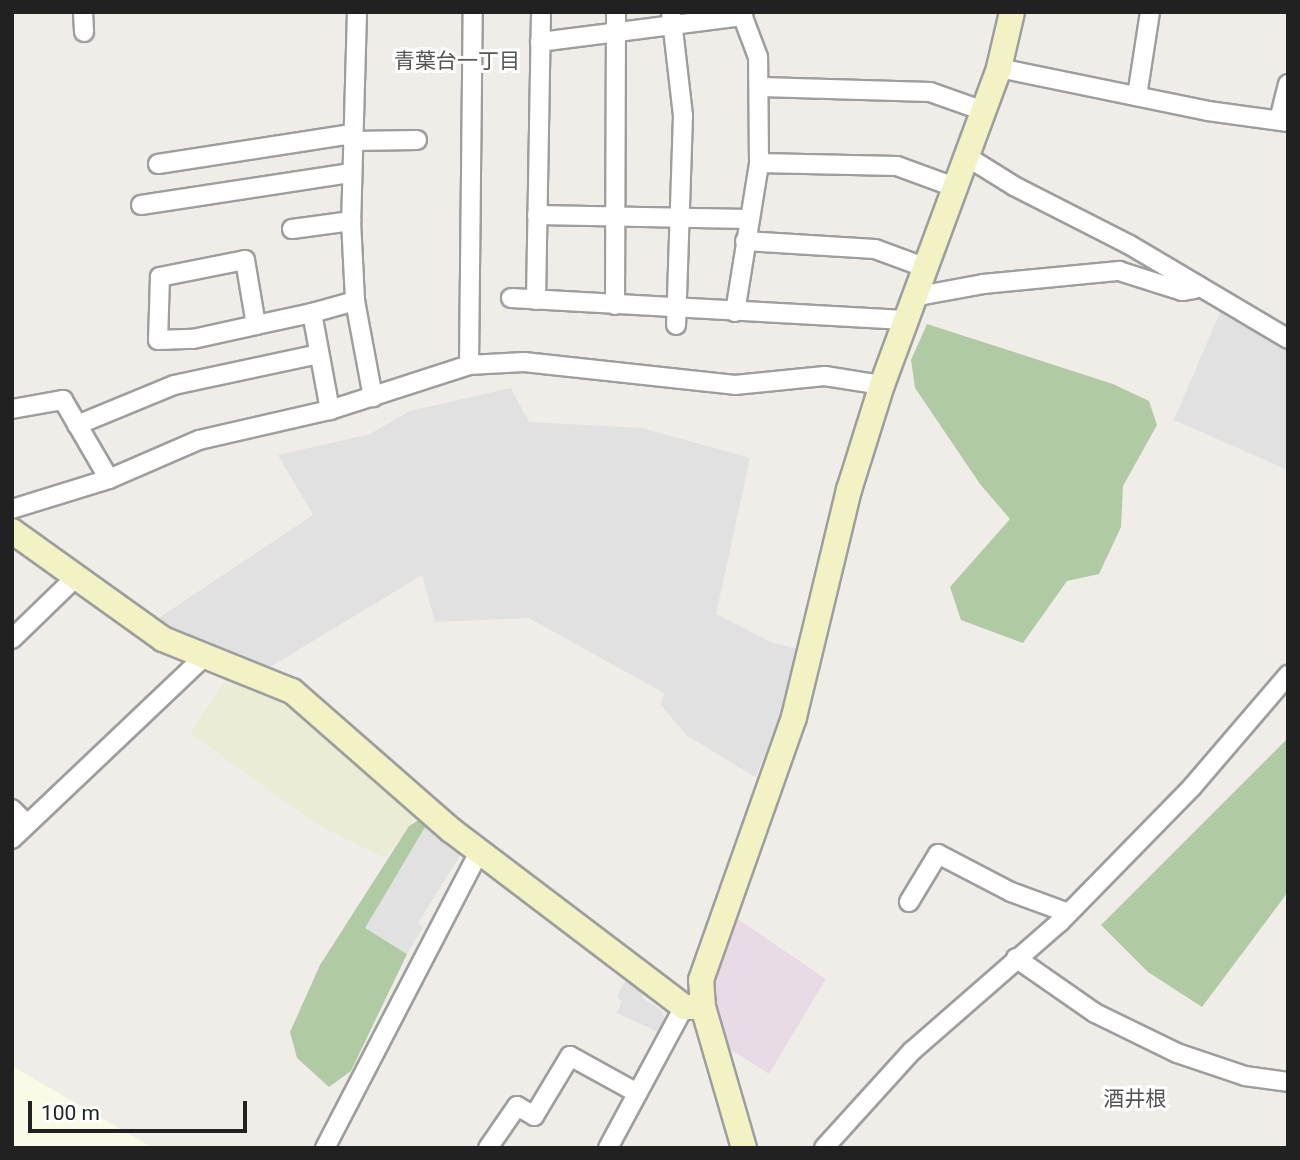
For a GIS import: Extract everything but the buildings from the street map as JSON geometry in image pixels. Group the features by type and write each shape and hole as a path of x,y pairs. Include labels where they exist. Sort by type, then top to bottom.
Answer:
{"street":[{"path":"83,12 83,32"},
{"path":"357,12 351,221 355,301 373,397"},
{"path":"469,365 473,12"},
{"path":"536,300 541,12"},
{"path":"615,305 616,12"},
{"path":"608,1148 637,1093 693,1007 794,717 849,490 881,385 984,111 999,68 1012,12"},
{"path":"1137,96 1150,12"},
{"path":"540,42 616,32 672,19 742,14 758,57 761,87 759,163 735,312"},
{"path":"672,19 683,116 677,317"},
{"path":"999,68 1137,96 1283,121 1288,84"},
{"path":"761,87 930,92 984,111"},
{"path":"158,164 352,137 417,140"},
{"path":"966,156 1014,186 1130,245 1198,289 1288,340"},
{"path":"759,163 897,166 954,187"},
{"path":"141,205 351,173"},
{"path":"537,215 748,219"},
{"path":"292,229 351,221"},
{"path":"745,241 875,249 924,267"},
{"path":"256,325 245,260 160,277 159,340 193,339 312,313 355,301"},
{"path":"913,297 983,284 1119,271 1182,290 1198,289"},
{"path":"511,298 615,305 677,317 735,312 904,320"},
{"path":"312,313 330,410"},
{"path":"77,425 174,385 318,354"},
{"path":"12,509 109,479 199,440 330,410 469,365 524,362 735,385 825,376 881,385"},
{"path":"12,409 63,400 109,479"},
{"path":"14,536 163,639 203,658 273,681 308,702 451,830 693,1007 744,1148"},
{"path":"12,639 75,578"},
{"path":"12,839 26,823 199,666 203,658"},
{"path":"824,1148 912,1051 1068,913 1192,788 1288,675"},
{"path":"12,809 26,823"},
{"path":"325,1148 480,850"},
{"path":"909,902 938,854 1011,892 1068,913"},
{"path":"1016,958 1095,1013 1177,1053 1245,1076 1288,1082"},
{"path":"488,1148 517,1106 534,1116 570,1056 637,1093"}],"shaded area":[{"path":"1221,310 1288,347 1288,470 1174,420"},
{"path":"511,388 529,422 642,428 750,458 716,614 773,643 798,649 774,734 755,777 686,735 661,705 664,693 529,618 435,622 422,575 270,667 209,652 156,620 313,515 278,455 370,434 410,411"},
{"path":"227,678 273,692 312,715 417,814 385,858 318,825 190,733"},
{"path":"427,824 463,851 418,923 423,927 407,954 365,928"},
{"path":"732,915 826,979 769,1074 725,1046 710,991"},
{"path":"627,977 641,989 643,999 660,1009 665,1019 658,1032 617,1013 622,1001 617,997"},
{"path":"12,1066 153,1148 12,1148"}],"green space":[{"path":"927,324 1113,384 1149,401 1157,425 1123,486 1121,527 1099,574 1067,581 1023,643 961,620 950,587 1010,519 980,484 915,388 911,360"},
{"path":"1288,738 1288,892 1202,1007 1148,972 1101,925"},
{"path":"420,819 427,824 366,928 407,954 351,1071 329,1087 297,1058 290,1032 320,965 409,826"}],"district":[{"name":"青葉台一丁目","path":"457,61"},
{"name":"酒井根","path":"1135,1099"}]}
